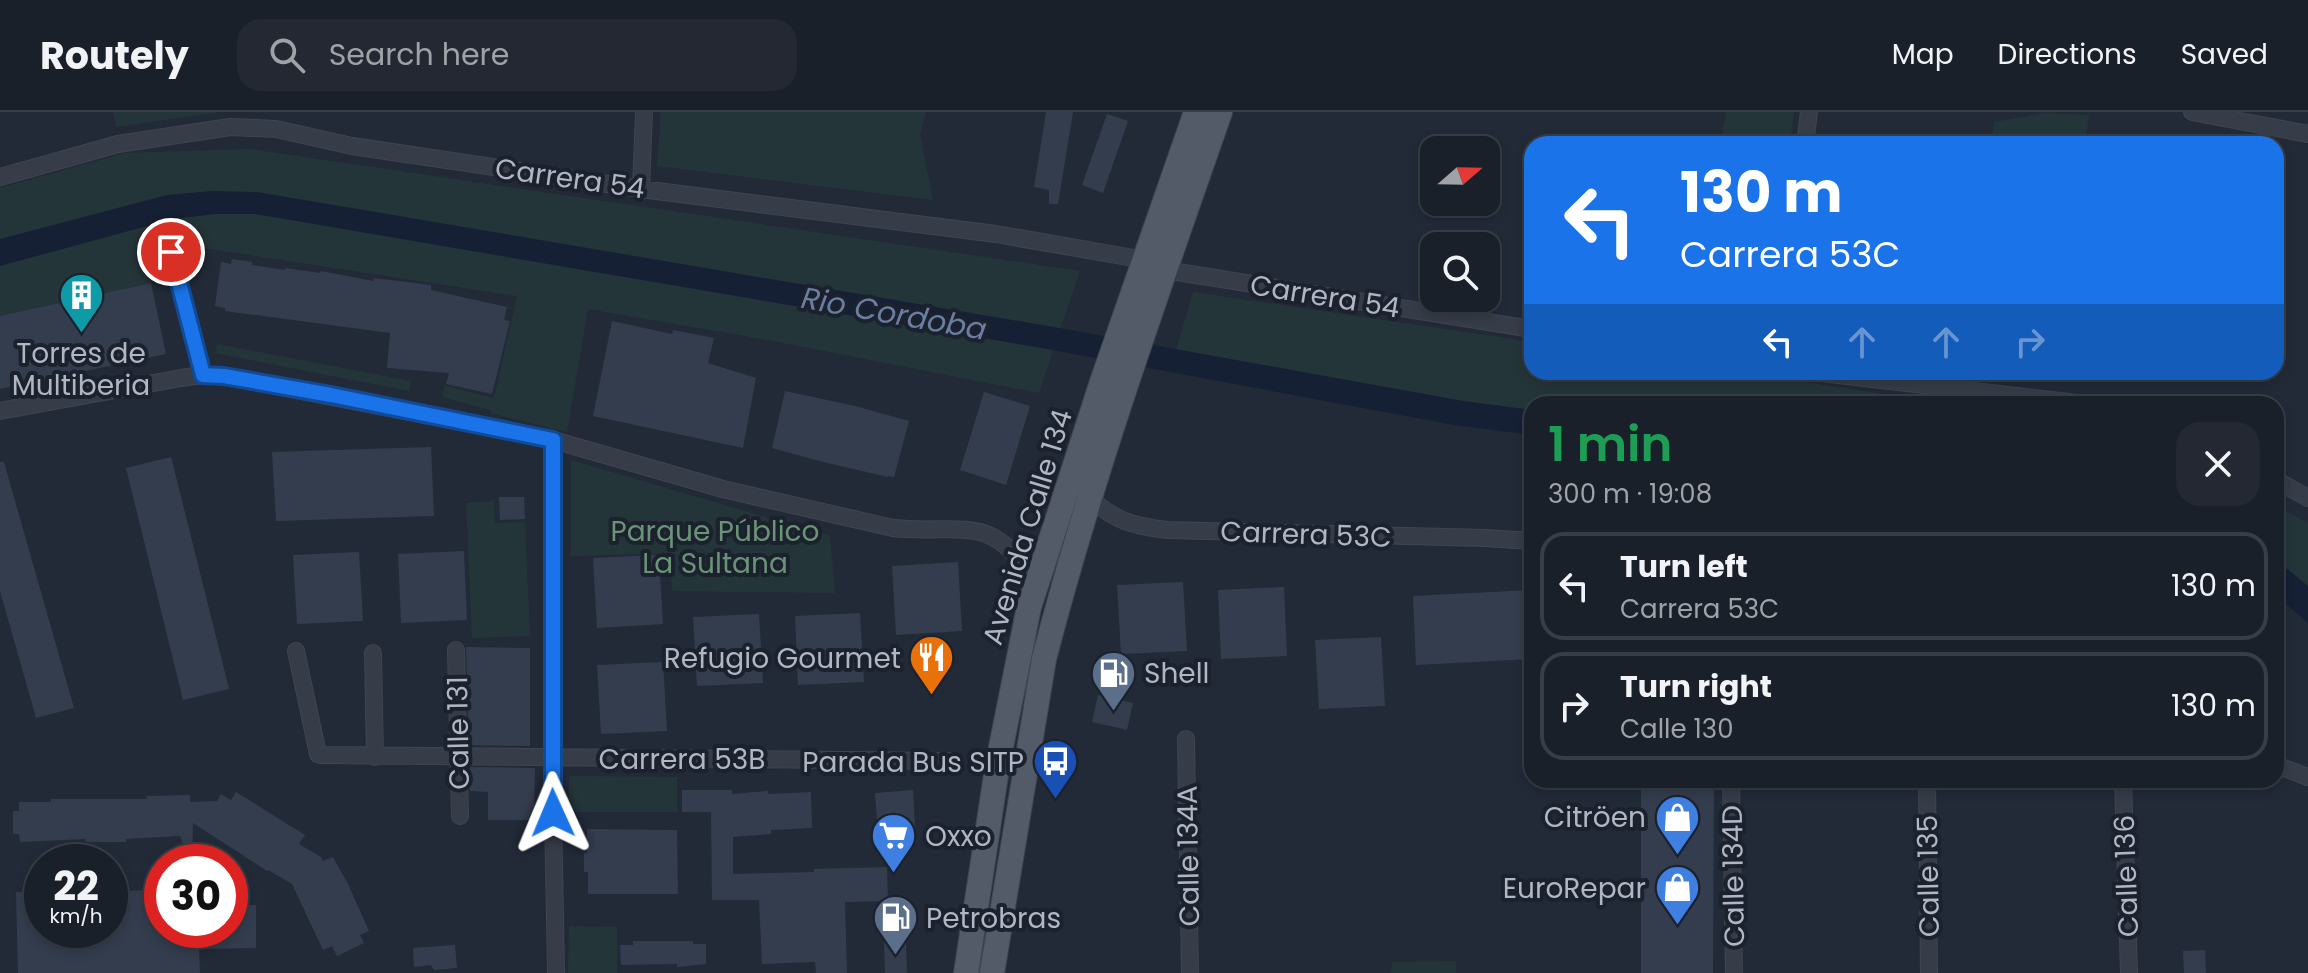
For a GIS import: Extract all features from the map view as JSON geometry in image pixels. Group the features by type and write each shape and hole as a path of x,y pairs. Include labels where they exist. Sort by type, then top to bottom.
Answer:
{"main road":[{"name":"Avenida Calle 134","path":"992,973 1044,659 1090,498 1147,326 1155,265 1196,112"},
{"name":"Avenida Calle 134","path":"966,973 998,762 1023,629 1035,585 1122,323 1155,265 1220,112"}],"street":[{"path":"641,189 644,112"},
{"path":"1806,136 1809,112"},
{"path":"2192,112 2308,134"},
{"name":"Carrera 54","path":"0,177 118,144 230,127 276,129 352,146 641,189 996,234 1155,265 1524,328"},
{"path":"171,252 203,375"},
{"path":"0,411 203,375 224,376 553,440 723,489 893,528 966,529 995,538 1013,551 1035,585"},
{"path":"1881,380 2017,396"},
{"path":"553,440 552,758 556,973"},
{"path":"2284,484 2308,498"},
{"name":"Carrera 53C","path":"1090,498 1103,510 1132,525 1167,530 1524,541"},
{"name":"Calle 131","path":"456,650 460,816"},
{"name":"Carrera 53B","path":"296,651 318,754 951,761"},
{"path":"373,653 375,757"},
{"name":"Calle 134A","path":"1186,739 1190,973"},
{"path":"2284,768 2308,777"},
{"name":"Calle 134D","path":"1731,788 1734,973"},
{"name":"Calle 135","path":"1927,788 1929,973"},
{"name":"Calle 136","path":"2123,788 2129,973"}],"green space":[{"path":"113,112 220,112 116,127"},
{"path":"661,112 926,112 920,135 933,200 657,166"},
{"path":"1726,112 1794,112 1791,136 1722,136"},
{"path":"2045,113 2089,115 2086,136 1992,136 1994,122"},
{"path":"250,149 1080,271 1039,393 768,340 588,309 567,432 442,397 445,386 494,398 517,296 162,240 147,248 151,283 0,316 0,188 125,153"},
{"path":"1193,292 1524,341 1524,380 1790,380 1898,396 1524,396 1524,409 1176,350"},
{"path":"217,344 411,381 409,391 215,353"},
{"name":"Parque Público La Sultana","path":"571,460 830,536 835,593 672,591 670,553 571,556"},
{"path":"494,501 495,523 525,522 530,636 472,638 466,503"},
{"path":"2284,510 2308,523 2308,586 2284,566"},
{"path":"569,776 677,777 677,812 569,812"},
{"path":"569,926 617,927 617,973 568,973"},
{"path":"1456,961 1456,973 1391,973 1392,962"}],"water":[{"name":"Rio Cordoba","path":"212,191 257,192 1054,327 1463,401 1524,409 1524,434 1454,425 1047,349 255,214 173,219 0,266 0,239 167,195"},
{"path":"2284,566 2308,586 2308,623 2284,602"}],"building":[{"path":"1046,112 1073,112 1058,204 1049,204 1049,190 1034,187"},
{"path":"1107,114 1128,121 1103,193 1082,185"},
{"path":"232,259 285,270 321,271 373,281 374,278 431,285 431,290 507,307 504,320 510,321 492,394 446,384 449,373 387,368 390,333 225,311 225,308 215,306 221,262 231,264"},
{"name":"Torres de Multiberia","path":"151,283 166,354 0,389 0,316"},
{"path":"612,321 672,334 673,330 714,338 708,363 756,378 743,448 593,416"},
{"path":"785,391 909,421 894,477 772,448"},
{"path":"984,392 1030,406 1006,485 960,470"},
{"path":"431,447 434,516 276,521 272,452"},
{"path":"171,457 229,689 183,700 126,468"},
{"path":"0,462 4,462 74,708 36,718 0,591"},
{"path":"499,497 524,497 525,519 500,520"},
{"path":"464,551 467,620 401,623 398,554"},
{"path":"359,552 363,621 297,624 293,555"},
{"path":"659,555 663,624 597,628 593,558"},
{"path":"958,562 962,631 896,635 892,566"},
{"path":"1183,582 1187,651 1121,654 1117,585"},
{"path":"1284,587 1287,656 1221,659 1218,590"},
{"path":"1524,590 1524,659 1416,665 1413,596"},
{"path":"860,613 864,682 798,685 795,616"},
{"path":"759,614 763,683 697,686 693,617"},
{"path":"1381,637 1385,706 1319,709 1315,640"},
{"path":"466,647 530,648 530,746 469,745"},
{"path":"663,662 667,731 601,734 597,665"},
{"name":"Shell","path":"1098,695 1133,703 1127,730 1092,722"},
{"path":"470,767 535,768 534,820 488,820 488,792 470,791"},
{"path":"1641,788 1714,788 1713,973 1641,973"},
{"path":"682,790 732,790 732,794 811,792 812,828 771,830 771,834 733,837 733,874 887,867 888,901 845,902 847,973 816,973 815,962 762,964 759,900 712,900 711,812 682,812"},
{"path":"913,790 916,843 879,846 875,793"},
{"path":"236,792 305,835 299,844 323,861 333,857 369,931 360,935 364,943 337,956 332,946 323,950 292,884 248,859 248,844 225,844 193,823 192,844 183,844 180,836 126,839 126,842 86,842 85,839 20,842 19,834 13,834 13,811 19,811 19,802 190,795 190,802 217,801 221,794 231,800"},
{"path":"587,829 677,830 678,894 588,894 588,872 584,872"},
{"path":"144,890 144,948 248,948 248,905 256,905 256,948 199,949 200,973 18,973 16,892 24,892 24,948 128,948 128,891"},
{"name":"Petrobras","path":"883,913 905,913 907,973 885,973"},
{"path":"633,941 693,941 693,944 706,944 706,964 677,967 677,964 621,965 620,945 633,945"},
{"path":"455,945 457,968 434,970 431,965 414,967 413,948"},
{"path":"2205,950 2206,973 2184,973 2183,951"}],"place":[{"name":"Torres de Multiberia","path":"81,335"},
{"name":"Refugio Gourmet","path":"932,697"},
{"name":"Shell","path":"1113,712"},
{"name":"Parada Bus SITP","path":"1055,801"},
{"name":"Citröen","path":"1677,856"},
{"name":"Oxxo","path":"894,875"},
{"name":"EuroRepar","path":"1677,927"},
{"name":"Petrobras","path":"895,957"}],"route":[{"path":"171,252 203,375 331,395 553,440 553,813"}]}
